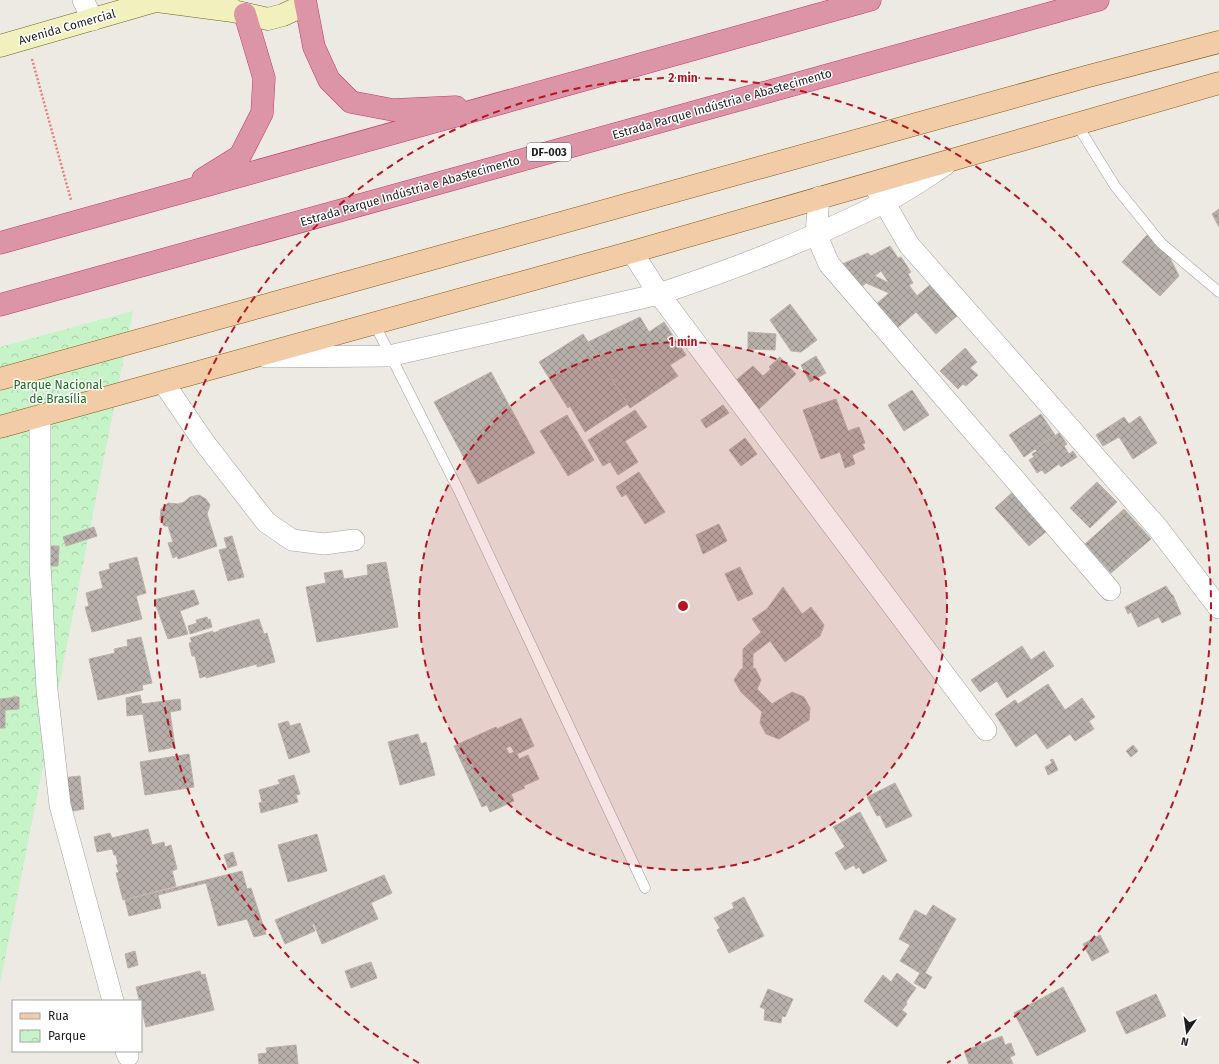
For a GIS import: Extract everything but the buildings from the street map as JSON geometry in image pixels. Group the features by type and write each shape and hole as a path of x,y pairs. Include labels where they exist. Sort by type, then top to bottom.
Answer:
{"highway":[{"path":"305,0 314,47 329,80 351,102 393,110 490,106"},
{"path":"0,243 870,0"},
{"name":"Estrada Parque Indústria e Abastecimento","path":"0,305 1098,0"},
{"path":"186,191 240,156 262,113 264,78 234,8"}],"main road":[{"path":"0,379 1081,78 1219,42"},
{"path":"0,427 632,252 1219,83"}],"street":[{"path":"84,0 93,20"},
{"name":"Avenida Comercial","path":"0,46 158,1 234,8 268,19 298,8 305,0"},
{"path":"254,356 389,356 659,294 714,276 816,234 884,203 959,157"},
{"path":"872,182 909,245 1157,527 1219,608"},
{"path":"819,197 816,234 829,264 1110,590"},
{"path":"632,252 659,294 986,730"},
{"path":"163,382 204,442 266,522 292,540 324,544 354,540"},
{"path":"40,416 40,564 48,690 60,805 113,1000"}],"lane":[{"path":"1076,123 1115,186 1161,243 1219,292"},
{"path":"374,323 389,356 459,491 645,888"}],"path":[{"path":"26,39 77,221"}],"green space":[{"name":"Parque Nacional de Brasília","path":"133,311 0,984 0,347"}]}
